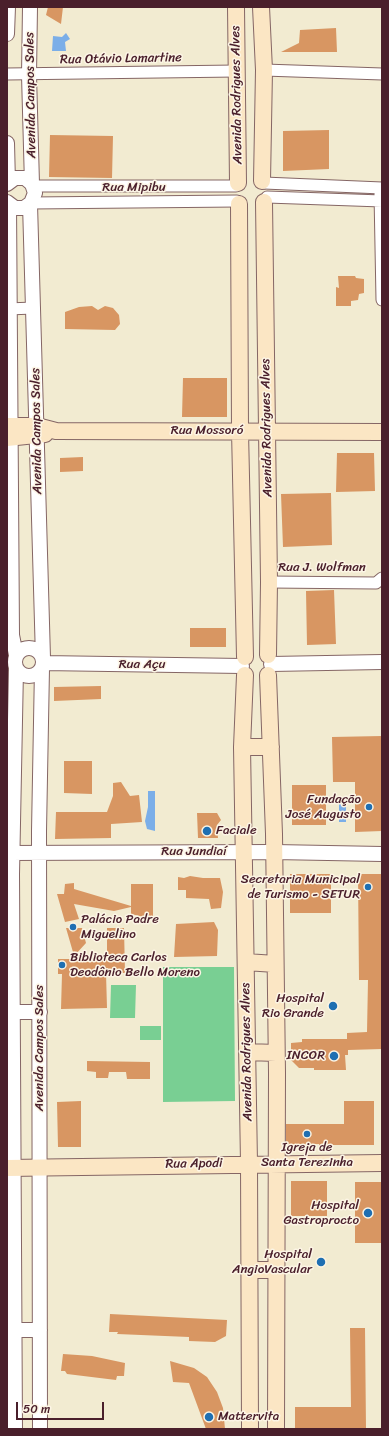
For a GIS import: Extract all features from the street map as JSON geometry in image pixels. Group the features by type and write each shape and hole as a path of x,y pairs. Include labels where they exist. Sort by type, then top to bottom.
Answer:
{"main road":[{"name":"Avenida Rodrigues Alves","path":"236,7 240,431 243,537 244,666 242,747 245,852 249,1163 250,1429"},
{"name":"Avenida Rodrigues Alves","path":"261,7 264,70 269,665 274,852 276,1053 276,1429"},
{"path":"245,177 254,177 264,191 259,207 252,209 245,208 238,194 245,177"},
{"name":"Rua Mossoró","path":"9,432 382,432"},
{"path":"243,537 268,537"},
{"path":"256,651 269,665 259,681 248,678 244,666 256,651"},
{"path":"242,747 271,747"},
{"path":"246,962 275,964"},
{"path":"247,1052 276,1053"},
{"name":"Rua Apodi","path":"10,1168 382,1162"},
{"path":"249,1270 276,1270"},
{"path":"249,1351 276,1351"}],"street":[{"name":"Avenida Campos Sales","path":"7,34 8,7"},
{"name":"Avenida Campos Sales","path":"30,7 28,74 33,185 35,193 31,203 43,663 40,854 40,1429"},
{"path":"264,70 382,74"},
{"name":"Rua Otávio Lamartine","path":"7,74 236,71"},
{"name":"Avenida Campos Sales","path":"7,143 7,184"},
{"path":"7,184 11,180 20,178 33,185"},
{"name":"Rua Mipibu","path":"33,185 238,194"},
{"path":"264,191 381,188 382,300"},
{"path":"264,191 381,201"},
{"name":"Rua Mipibu","path":"31,203 238,194"},
{"name":"Avenida Campos Sales","path":"8,203 9,432 13,662 9,853 13,1012 10,1168 15,1330 15,1429"},
{"path":"8,203 20,208 31,203"},
{"path":"8,309 34,308"},
{"name":"Rua J. Wolfman","path":"269,582 379,581"},
{"path":"28,648 37,651 43,663 36,675 27,677 22,675 13,662 19,652 28,648"},
{"path":"269,665 382,662"},
{"name":"Rua Açu","path":"43,663 244,666"},
{"name":"Rua Jundiaí","path":"9,853 274,852 382,854"},
{"path":"13,1012 40,1012"},
{"path":"15,1330 40,1330"}],"green space":[{"path":"163,967 234,967 235,1101 163,1102"},
{"path":"111,985 136,985 135,1018 110,1018"},
{"path":"140,1026 161,1026 161,1040 140,1040"}],"water":[{"path":"66,33 70,39 65,42 66,51 52,51 53,36 62,37"},
{"path":"148,791 155,791 155,831 147,829 145,821 148,807"},
{"path":"339,799 346,799 346,822 339,822"}],"building":[{"path":"48,7 63,7 61,24 46,15"},
{"path":"336,28 337,52 281,52 299,43 300,30"},
{"path":"329,130 329,169 283,171 283,131"},
{"path":"50,135 113,136 112,178 49,177"},
{"path":"338,276 355,276 356,278 364,279 364,293 359,294 358,300 351,301 351,306 336,306 336,287 339,288"},
{"path":"92,306 98,310 105,306 113,308 119,315 120,324 115,330 65,329 65,312 79,307"},
{"path":"183,378 227,378 227,417 182,417"},
{"path":"337,453 374,453 375,491 336,492"},
{"path":"83,457 83,471 60,472 60,458"},
{"path":"331,493 332,545 283,547 281,494"},
{"path":"334,590 336,644 307,645 306,591"},
{"path":"190,628 226,628 226,647 190,647"},
{"path":"101,686 101,699 54,701 54,687"},
{"name":"Fundação José Augusto","path":"382,736 382,831 355,832 355,782 333,782 332,737"},
{"path":"64,761 92,761 92,794 64,793"},
{"path":"121,782 130,796 139,795 142,822 111,824 111,838 55,839 56,812 107,812 113,796 113,783"},
{"path":"292,785 326,785 326,825 292,825"},
{"name":"Faciale","path":"197,813 217,813 221,820 217,825 218,838 198,838"},
{"path":"290,874 331,874 331,913 290,913"},
{"path":"358,874 382,874 382,1049 348,1050 348,1055 345,1055 346,1070 314,1070 314,1068 299,1068 291,1060 291,1043 302,1042 302,1039 347,1039 347,1033 367,1032 368,980 359,980"},
{"path":"190,876 220,878 223,892 221,908 211,909 209,899 186,898 186,890 178,890 178,877 184,878"},
{"path":"74,883 74,889 131,906 131,884 153,884 153,919 131,914 131,907 114,911 74,904 79,919 65,922 57,894 64,894 65,884"},
{"path":"214,922 218,930 217,956 174,957 176,924"},
{"path":"66,928 82,928 86,943 75,955 107,954 107,928 124,928 125,973 106,973 107,1008 61,1009 62,974 58,974 58,959 75,959"},
{"path":"87,1061 150,1062 150,1079 127,1079 126,1072 109,1072 108,1078 96,1078 96,1072 87,1071"},
{"path":"81,1101 81,1147 58,1147 57,1102"},
{"path":"344,1101 374,1101 374,1145 332,1145 332,1149 319,1150 319,1144 286,1145 286,1124 344,1124"},
{"path":"291,1181 327,1181 327,1216 291,1216"},
{"name":"Hospital Gastroprocto","path":"355,1182 382,1182 382,1243 355,1243"},
{"path":"110,1314 227,1320 226,1336 215,1342 189,1341 189,1337 117,1334 118,1332 109,1332"},
{"path":"350,1328 365,1328 366,1429 295,1429 295,1407 351,1407"},
{"path":"63,1354 92,1356 125,1363 124,1376 117,1376 116,1380 67,1374 65,1371 61,1371"},
{"path":"170,1361 194,1368 207,1377 217,1392 223,1408 225,1429 206,1429 189,1383 173,1382"}],"place":[{"name":"Fundação José Augusto","path":"369,807"},
{"name":"Faciale","path":"207,831"},
{"name":"Secretaria Municipal de Turismo - SETUR","path":"368,887"},
{"name":"Palácio Padre Miguelino","path":"73,927"},
{"name":"Biblioteca Carlos Deodônio Bello Moreno","path":"62,965"},
{"name":"Hospital Rio Grande","path":"333,1006"},
{"name":"INCOR","path":"334,1056"},
{"name":"Igreja de Santa Terezinha","path":"307,1134"},
{"name":"Hospital Gastroprocto","path":"368,1213"},
{"name":"Hospital AngioVascular","path":"321,1262"},
{"name":"Mattervita","path":"209,1417"}]}
